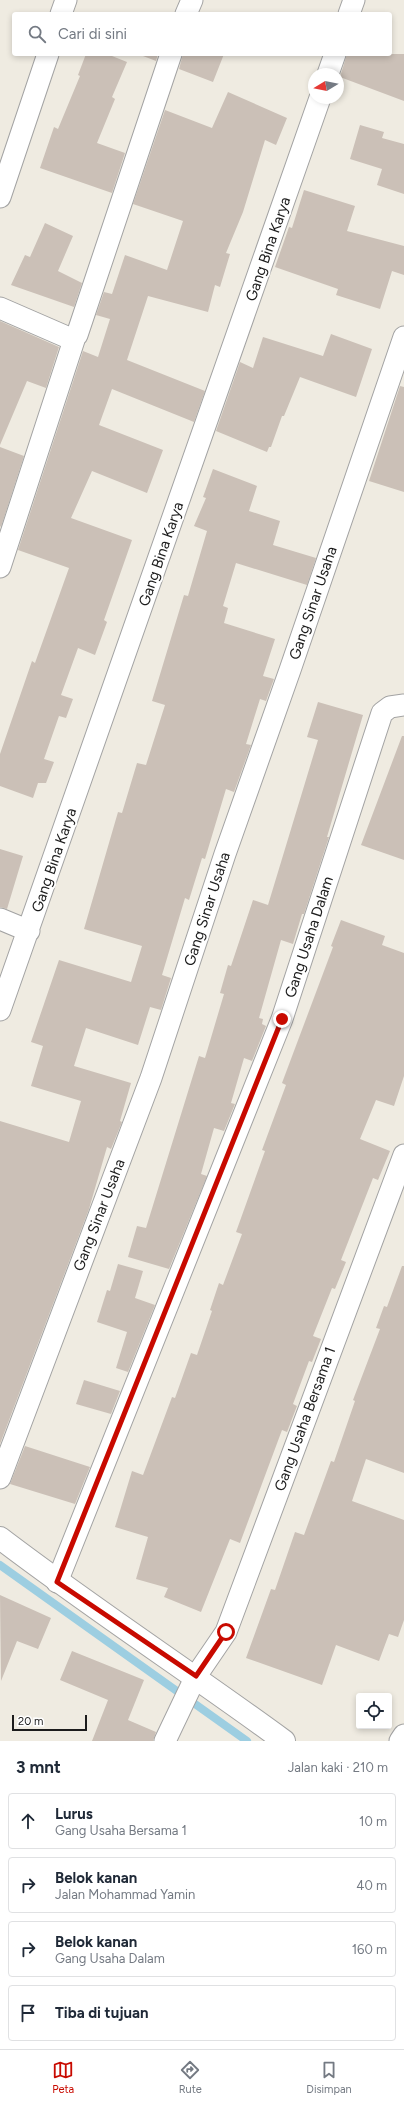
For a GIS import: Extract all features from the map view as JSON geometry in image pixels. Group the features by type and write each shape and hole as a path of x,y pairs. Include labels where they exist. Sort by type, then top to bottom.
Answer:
{"street":[{"path":"62,12 66,0"},
{"path":"187,12 192,0"},
{"path":"350,12 354,0"},
{"path":"0,197 47,56"},
{"path":"0,567 75,337 84,319 170,56"},
{"path":"330,68 334,56"},
{"name":"Gang Bina Karya","path":"0,1010 29,931 318,104"},
{"path":"0,308 69,338 75,337"},
{"name":"Gang Sinar Usaha","path":"0,1478 151,1078 225,854 290,670 404,337"},
{"name":"Gang Usaha Dalam","path":"57,1582 282,1019 382,713 390,707 404,706"},
{"path":"0,919 29,931"},
{"name":"Gang Usaha Bersama 1","path":"165,1741 196,1676 226,1632 404,1155"},
{"path":"0,1538 57,1582 196,1676 284,1741"},
{"path":"400,1741 404,1735"}],"building":[{"path":"392,54 404,54 404,101 344,78 344,68 343,68 346,56 392,56"},
{"path":"85,56 112,56 127,62 112,97 115,99 97,143 125,153 112,193 40,168 54,127 58,129 80,76 78,75"},
{"path":"143,56 157,56 156,61"},
{"path":"182,56 223,56 213,82 179,69"},
{"path":"228,92 287,118 276,145 265,140 243,212 226,253 230,254 220,287 215,285 208,312 148,296 127,360 205,391 194,422 112,389 99,425 163,450 147,493 92,471 71,518 132,540 104,620 107,622 95,655 78,648 61,695 73,699 66,718 59,716 44,759 54,762 46,783 38,783 33,798 0,786 0,754 32,661 35,663 69,568 18,550 83,351 98,357 110,319 96,315 104,292 112,294 125,255 167,270 183,221 133,204 165,110 212,128"},
{"path":"360,125 384,132 382,138 404,144 404,194 377,185 382,169 350,159"},
{"path":"304,190 355,206 347,231 404,246 404,275 392,271 380,309 336,295 338,289 275,267 289,227 292,228"},
{"path":"45,223 73,236 58,271 82,283 74,307 11,285 25,255 30,257"},
{"path":"0,321 59,347 46,388 27,381 0,445"},
{"path":"331,334 372,349 356,397 300,377 284,416 282,416 271,447 269,447 267,452 216,431 240,362 253,368 263,337 323,356"},
{"path":"400,386 404,387 404,492 369,481"},
{"path":"0,447 24,456 1,527 0,526"},
{"path":"213,469 257,486 249,511 280,521 273,545 316,558 307,585 236,563 223,606 228,608 224,623 275,639 263,676 274,679 266,701 260,699 246,744 251,745 234,792 226,789 205,859 202,858 189,900 185,898 162,975 171,978 161,1010 150,1007 138,1045 86,1028 74,1066 131,1083 120,1121 122,1122 111,1149 107,1147 89,1209 0,1444 0,1121 69,1142 81,1101 31,1086 43,1046 31,1042 59,960 131,982 142,946 84,929 118,812 122,813 137,763 146,765 165,705 152,701 184,595 188,596 207,531 194,526 206,498 203,497"},
{"path":"318,702 363,715 327,837 329,837 304,914 302,914 293,944 281,940 259,1018 263,1019 262,1024 266,1026 252,1061 244,1058 231,1103 235,1104 224,1131 214,1128 201,1174 207,1176 169,1269 128,1257 137,1226 146,1228 199,1056 205,1058 224,994 220,993 228,965 231,966 253,900 268,905 318,740 307,737"},
{"path":"402,736 404,736 404,860 361,845"},
{"path":"0,849 23,856 7,909 0,907"},
{"path":"341,920 385,936 382,945 404,953 404,1076 394,1106 376,1100 360,1139 390,1151 378,1180 373,1178 341,1260 346,1262 335,1289 332,1288 313,1336 321,1339 312,1362 309,1361 293,1404 297,1406 287,1432 282,1430 240,1543 230,1539 201,1612 164,1597 168,1588 136,1579 148,1537 115,1527 132,1471 143,1475 172,1397 175,1398 191,1353 197,1355 212,1311 210,1310 219,1283 223,1285 242,1234 236,1232 265,1151 262,1150 286,1085 282,1083 333,947 331,946"},
{"path":"118,1264 143,1271 135,1298 155,1305 128,1372 116,1368 127,1332 97,1322 107,1290 110,1291"},
{"path":"402,1266 404,1266 404,1473 366,1459 352,1501 404,1520 404,1620 398,1637 389,1634 379,1661 336,1645 322,1685 246,1658 271,1589 275,1590 295,1532 304,1535 331,1461 334,1462 355,1401 353,1400 380,1329 376,1328 384,1306 387,1307"},
{"path":"84,1380 120,1391 111,1414 76,1404"},
{"path":"25,1446 90,1467 75,1504 10,1484"},
{"path":"0,1595 51,1618 38,1649 17,1641 1,1681"},
{"path":"72,1651 144,1680 128,1720 156,1732 153,1741 92,1741 108,1700 60,1680"}],"waterway":[{"path":"0,1565 247,1741"}],"route":[{"path":"226,1632 196,1676 57,1582 282,1019"}]}
